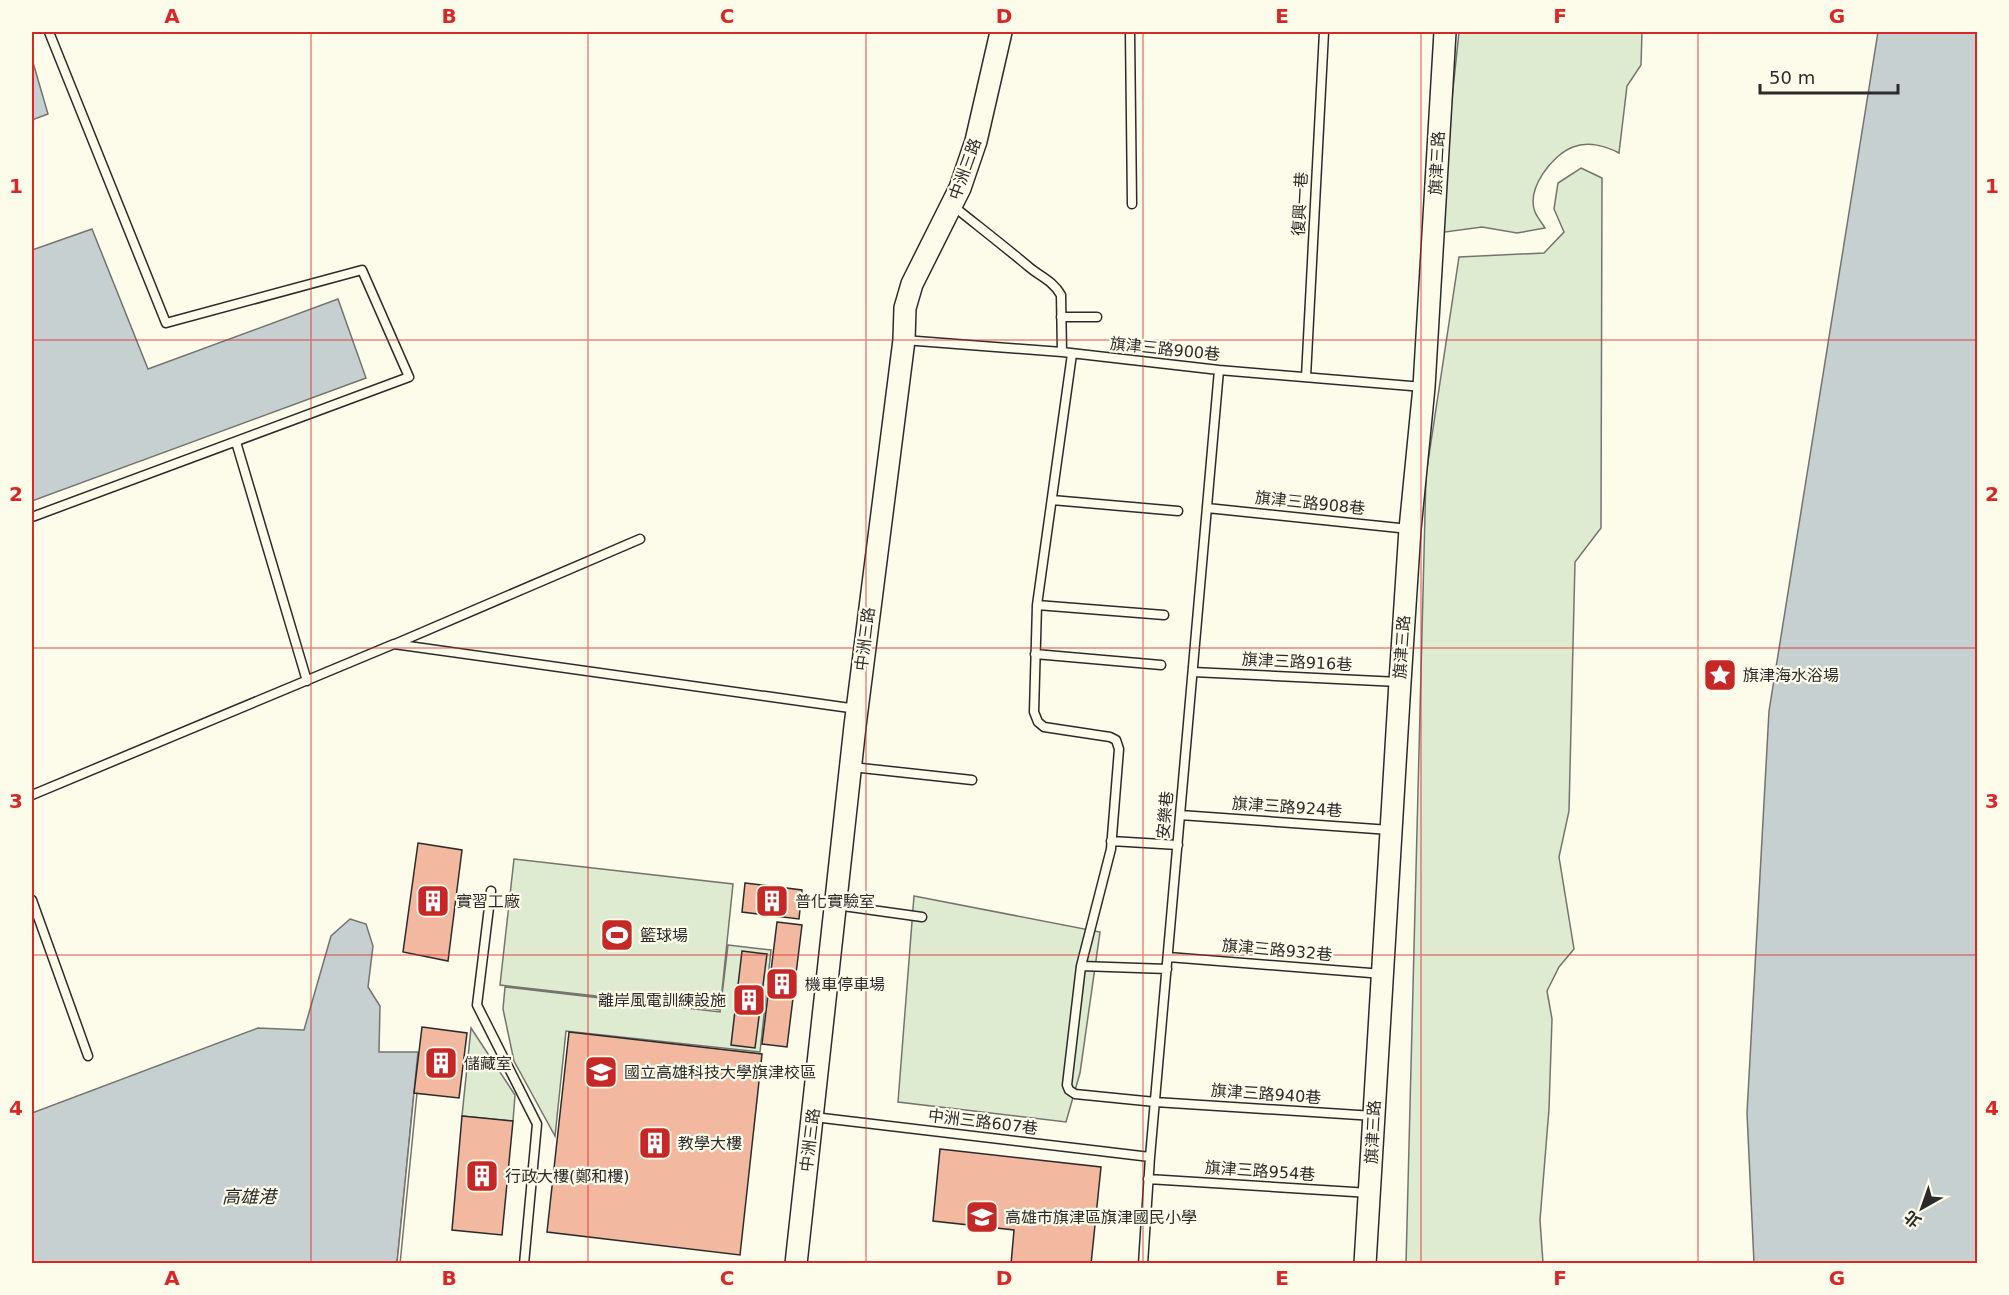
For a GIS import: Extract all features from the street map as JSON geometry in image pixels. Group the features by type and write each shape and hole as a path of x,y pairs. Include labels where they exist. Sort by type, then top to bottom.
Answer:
{"street":[{"name":"中洲三路","path":"796,1263 857,709 904,340 905,308 912,284 952,205 976,141 1000,32"},
{"name":"旗津三路","path":"1365,1263 1400,682 1410,529 1424,387 1445,32"}],"lane":[{"path":"32,517 409,377 362,270 166,323 50,32"},
{"path":"1130,32 1132,204"},
{"name":"復興一巷","path":"1306,377 1324,32"},
{"path":"952,205 1032,270 1053,284 1060,295 1062,352"},
{"path":"1061,317 1097,317"},
{"name":"旗津三路900巷","path":"904,340 1062,352 1219,370 1424,387"},
{"path":"1072,354 1037,605 1034,712 1038,722 1044,727 1110,736 1116,740 1119,749 1112,842 1081,966 1167,969"},
{"name":"安樂巷","path":"1143,1263 1148,1179 1219,370"},
{"path":"236,442 307,681"},
{"path":"1052,500 1178,511"},
{"name":"旗津三路908巷","path":"1207,508 1410,529"},
{"path":"32,795 640,539"},
{"path":"1037,605 1164,615"},
{"path":"394,644 857,709"},
{"path":"1035,654 1161,665"},
{"name":"旗津三路916巷","path":"1193,672 1400,682"},
{"path":"851,767 972,780"},
{"name":"旗津三路924巷","path":"1180,815 1391,830"},
{"path":"1112,842 1178,845"},
{"path":"491,891 477,1005 537,1124 524,1263"},
{"path":"32,900 88,1056"},
{"path":"836,905 922,917"},
{"name":"旗津三路932巷","path":"1168,957 1383,974"},
{"name":"旗津三路940巷","path":"1081,966 1067,1085 1069,1090 1075,1094 1155,1102 1374,1116"},
{"name":"中洲三路607巷","path":"813,1117 1150,1157"},
{"name":"旗津三路954巷","path":"1148,1179 1370,1193"}],"green space":[{"path":"1459,32 1642,32 1641,65 1627,86 1619,153 1603,146 1579,145 1565,151 1549,165 1538,183 1533,203 1535,212 1545,228 1517,233 1482,227 1438,233"},
{"path":"1581,168 1602,178 1601,528 1575,562 1569,811 1559,857 1574,949 1559,967 1547,991 1552,1019 1549,1109 1540,1220 1543,1263 1406,1264 1426,475 1459,257 1544,253 1564,232 1554,209 1558,183"},
{"name":"籃球場","path":"514,859 733,884 720,1010 500,985"},
{"path":"914,896 1100,932 1080,1073 1066,1122 898,1102"},
{"path":"728,945 771,950 760,1052 566,1031 555,1136 514,1061 503,1009 505,987 720,1012"},
{"path":"471,1028 515,1095 513,1121 462,1116"}],"water":[{"path":"1878,32 1977,32 1977,1263 1754,1263 1747,1113 1769,711"},
{"path":"32,59 48,114 32,120"},
{"path":"92,229 148,369 338,299 366,378 32,501 32,250"},
{"name":"高雄港","path":"350,919 366,924 373,946 368,987 380,1006 379,1052 418,1052 397,1263 32,1264 32,1113 258,1028 304,1030 331,936"}],"pier":[{"path":"414,1093 417,1093 400,1264 397,1263"}],"building":[{"name":"實習工廠","path":"418,843 462,850 448,961 403,952"},
{"name":"普化實驗室","path":"745,883 802,890 799,919 742,912"},
{"name":"機車停車場","path":"777,922 802,925 787,1047 762,1044"},
{"name":"離岸風電訓練設施","path":"742,951 767,954 755,1048 731,1045"},
{"name":"儲藏室","path":"422,1027 467,1033 459,1098 414,1093"},
{"name":"教學大樓","path":"569,1032 762,1054 740,1255 547,1232"},
{"name":"行政大樓(鄭和樓)","path":"462,1116 513,1121 502,1235 452,1230"},
{"path":"940,1149 1101,1167 1091,1264 1011,1264 1014,1230 933,1221"}],"place":[{"name":"旗津海水浴場","path":"1720,675"},
{"name":"實習工廠","path":"433,901"},
{"name":"普化實驗室","path":"772,901"},
{"name":"籃球場","path":"617,935"},
{"name":"機車停車場","path":"782,984"},
{"name":"離岸風電訓練設施","path":"749,1000"},
{"name":"儲藏室","path":"441,1063"},
{"name":"國立高雄科技大學旗津校區","path":"601,1072"},
{"name":"教學大樓","path":"655,1143"},
{"name":"行政大樓(鄭和樓)","path":"482,1176"},
{"name":"高雄市旗津區旗津國民小學","path":"982,1217"}]}
